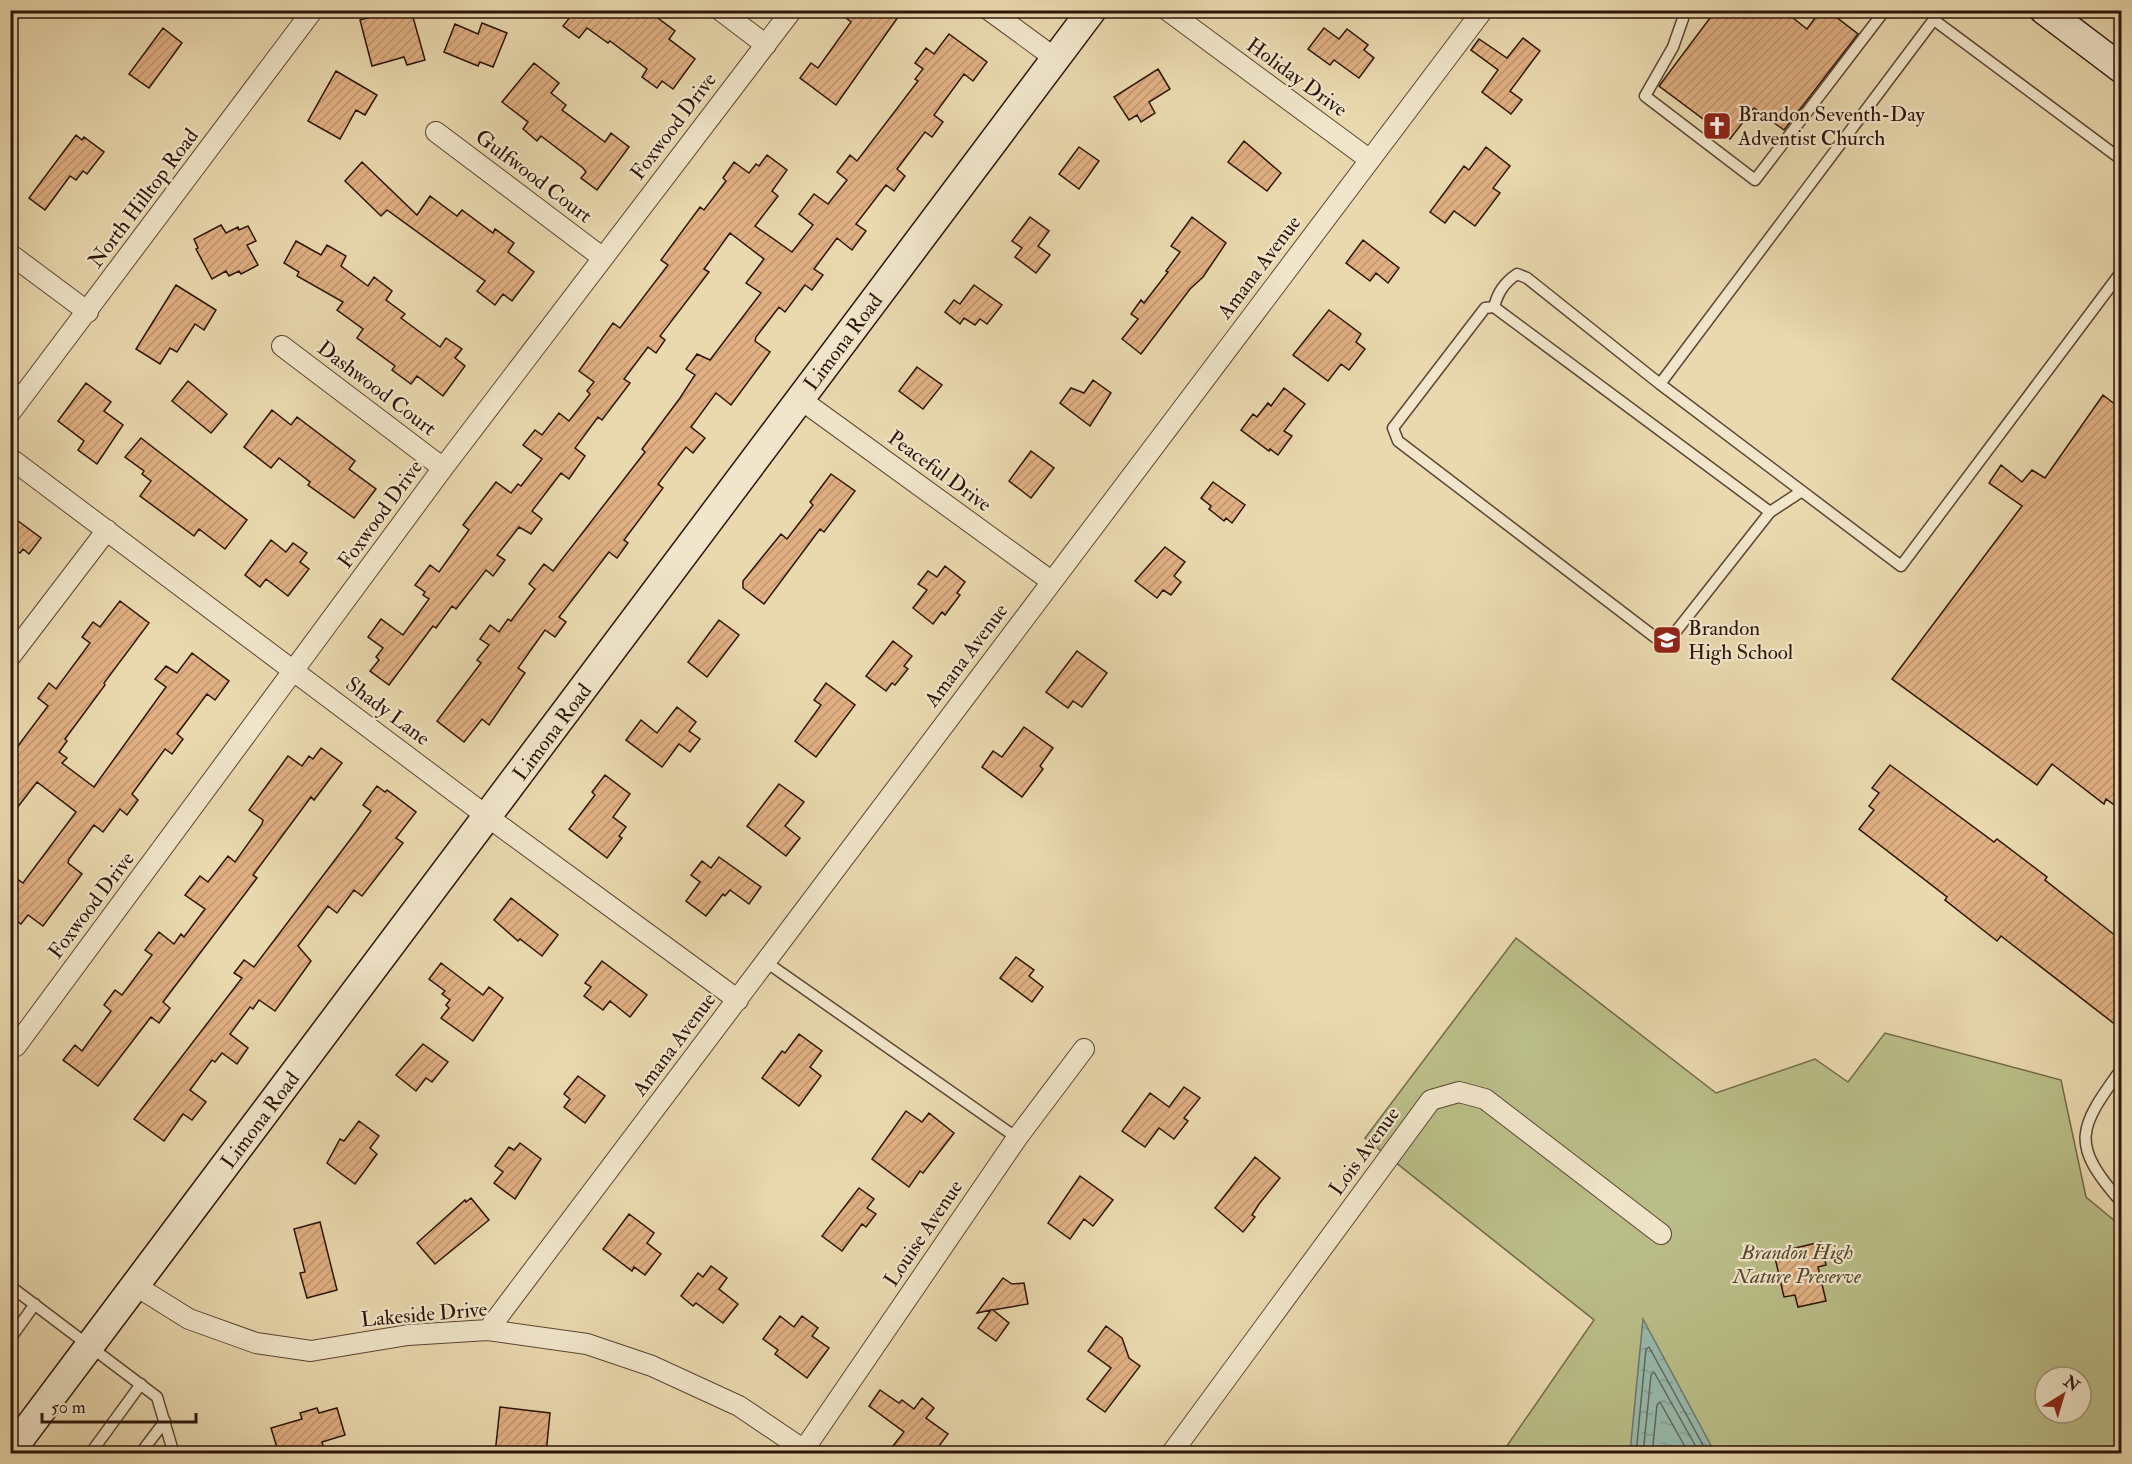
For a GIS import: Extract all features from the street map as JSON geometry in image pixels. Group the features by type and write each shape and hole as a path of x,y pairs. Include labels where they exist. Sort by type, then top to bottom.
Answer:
{"street":[{"name":"North Hilltop Road","path":"10,413 313,10"},
{"path":"720,10 766,45"},
{"name":"Foxwood Drive","path":"10,1049 16,1046 443,468 792,10"},
{"path":"989,10 1056,59"},
{"name":"Limona Road","path":"10,1452 1092,10"},
{"name":"Holiday Drive","path":"1167,10 1370,160"},
{"name":"Amana Avenue","path":"489,1330 1483,10"},
{"path":"2044,10 2121,69"},
{"name":"Gulfwood Court","path":"436,132 603,258"},
{"path":"10,254 88,312"},
{"name":"Dashwood Court","path":"282,345 443,468"},
{"name":"Peaceful Drive","path":"800,399 1051,581"},
{"name":"Shady Lane","path":"10,458 488,817 738,1000"},
{"path":"10,657 107,530"},
{"name":"Louise Avenue","path":"807,1451 1017,1138 1084,1049"},
{"name":"Lois Avenue","path":"1171,1454 1431,1100 1459,1092 1485,1099 1661,1234"},
{"name":"Lakeside Drive","path":"136,1286 189,1319 256,1342 311,1351 408,1335 489,1330 587,1344 652,1366 739,1406 807,1451"}],"lane":[{"path":"1686,10 1673,47 1645,96 1755,180 1886,10"},
{"path":"1660,384 1941,10"},
{"path":"1934,20 2121,160"},
{"path":"1494,307 1497,294 1506,282 1517,274 1527,278 1660,384 1901,566 2121,271"},
{"path":"1770,512 1494,307 1485,308 1393,428 1398,441 1656,638 1670,639 1770,512 1802,491"},
{"path":"766,962 1017,1138"},
{"path":"2121,1068 2091,1113 2086,1125 2085,1144 2090,1162 2121,1203"},
{"path":"10,1286 92,1345 157,1396 172,1452 186,1454"},
{"path":"10,1339 35,1304"},
{"path":"90,1454 141,1384"},
{"path":"140,1454 165,1421"}],"green space":[{"name":"Brandon High Nature Preserve","path":"1516,938 1716,1093 1815,1059 1848,1082 1885,1033 2061,1080 2086,1197 2121,1226 2121,1453 1502,1453 1594,1320 1365,1138"}],"water":[{"path":"1643,1319 1715,1453 1630,1453"}],"building":[{"path":"393,10 411,10 425,60 407,65 404,57 372,66 360,20"},
{"path":"563,10 647,10 675,31 669,39 695,59 673,89 662,81 657,88 642,77 647,69 610,41 608,43 587,28 579,38 563,26 571,16"},
{"path":"836,10 903,10 836,105 800,78 811,63 818,68 851,22"},
{"path":"1716,10 1783,10 1807,29 1821,10 1827,10 1858,34 1784,130 1754,108 1730,139 1659,86"},
{"path":"482,23 507,33 493,67 480,62 478,66 444,52 455,24 478,34"},
{"path":"163,28 182,43 149,88 129,74"},
{"path":"1324,28 1339,39 1347,29 1368,45 1364,50 1374,58 1359,78 1334,60 1330,65 1308,49"},
{"path":"949,34 987,62 973,81 964,74 934,115 943,122 932,137 925,132 897,169 905,176 894,191 886,185 856,224 866,231 852,250 837,238 814,269 823,275 812,290 805,285 785,312 779,307 756,337 755,341 770,352 731,405 716,393 691,427 705,438 693,453 686,447 658,484 663,488 624,540 628,543 617,558 609,552 559,617 566,622 555,637 545,630 518,668 525,673 489,725 482,719 464,742 437,721 481,663 477,660 489,645 480,639 490,625 499,632 508,619 511,621 535,589 529,584 544,564 553,571 645,452 642,449 695,375 686,369 697,354 710,360 761,293 746,283 764,259 730,233 704,269 709,272 660,336 665,340 656,353 648,347 624,379 630,383 602,420 598,417 575,448 585,456 569,479 561,473 532,511 542,519 531,534 519,527 497,555 505,560 493,576 486,570 456,609 452,606 436,628 433,626 389,685 370,671 379,660 376,657 383,648 368,637 381,619 403,635 429,599 423,595 425,592 415,585 430,565 439,572 469,530 463,525 496,482 511,493 518,484 521,486 542,459 523,445 535,430 542,435 559,413 569,421 590,394 587,391 594,382 579,371 613,323 620,328 668,265 661,260 700,207 704,210 726,181 723,178 734,162 749,173 756,164 759,166 767,155 787,170 772,191 778,196 755,226 792,252 813,225 799,214 814,194 828,204 847,180 837,172 850,155 857,161 918,81 915,79 923,69 915,63 926,48 934,54"},
{"path":"1523,38 1540,51 1510,91 1522,100 1511,114 1482,92 1498,70 1471,50 1479,39 1507,58"},
{"path":"534,63 559,83 551,93 566,105 562,110 605,142 611,133 629,147 597,190 581,178 586,172 583,168 541,136 537,141 523,129 528,122 502,102"},
{"path":"1158,69 1170,89 1149,102 1155,113 1141,122 1137,115 1129,120 1114,97"},
{"path":"336,71 377,95 365,115 356,110 340,139 308,121"},
{"path":"76,135 82,140 84,137 104,152 87,174 83,171 76,180 70,176 45,210 29,198"},
{"path":"1244,141 1281,173 1267,191 1228,162"},
{"path":"1079,147 1099,161 1079,189 1059,174"},
{"path":"1486,147 1510,166 1493,188 1500,193 1475,226 1454,211 1445,223 1430,212 1464,166 1469,170"},
{"path":"362,162 417,215 430,196 457,216 462,210 493,233 495,229 514,243 508,252 534,272 512,301 503,294 495,305 477,291 485,281 387,210 381,216 345,181"},
{"path":"1030,217 1049,231 1038,246 1050,255 1036,273 1015,257 1022,248 1012,241"},
{"path":"1192,217 1226,243 1203,277 1190,289 1141,354 1122,339 1138,319 1131,314 1141,300 1144,303 1168,272 1166,271 1180,252 1171,246"},
{"path":"221,225 226,233 238,227 239,230 248,226 256,241 247,245 258,265 241,274 239,271 229,276 226,271 212,279 196,249 198,248 194,239"},
{"path":"1363,240 1399,268 1388,283 1376,273 1370,281 1346,263"},
{"path":"296,241 321,255 327,245 346,256 341,266 368,286 374,277 392,291 386,300 405,314 401,318 440,347 446,338 462,349 455,358 465,366 443,396 417,376 411,384 392,370 395,366 357,338 363,329 337,310 343,302 297,276 299,272 284,263"},
{"path":"176,285 216,310 204,330 195,324 177,352 170,348 160,364 136,349"},
{"path":"974,285 1002,305 987,324 980,319 975,325 964,318 960,324 945,312 954,300 960,304"},
{"path":"1329,310 1361,334 1356,342 1365,349 1349,370 1341,364 1328,381 1293,355"},
{"path":"917,367 942,385 923,409 899,391"},
{"path":"1093,380 1111,393 1090,426 1060,403 1071,388 1084,393"},
{"path":"188,381 227,414 211,433 172,401"},
{"path":"86,383 111,402 104,411 123,425 97,464 78,450 84,441 58,421"},
{"path":"1284,388 1305,404 1284,431 1292,436 1278,455 1241,430 1253,414 1257,417 1268,403 1271,406"},
{"path":"2103,395 2121,409 2121,810 2106,799 2104,804 2052,764 2037,785 1892,679 2022,506 1989,483 2001,465 2022,482 2032,470 2045,478"},
{"path":"272,410 291,425 297,417 355,461 349,469 376,489 354,518 308,485 310,482 279,458 271,468 244,447"},
{"path":"141,438 247,520 225,549 199,529 194,536 140,496 151,481 142,474 144,471 125,457"},
{"path":"1031,451 1054,468 1031,498 1009,481"},
{"path":"831,474 855,491 824,532 820,529 764,604 743,588 743,581 781,534 787,539 813,505 810,502"},
{"path":"1213,482 1245,505 1232,523 1226,518 1224,521 1209,509 1211,506 1201,498"},
{"path":"10,515 41,538 29,554 23,549 20,553 10,546"},
{"path":"271,540 286,552 293,543 307,553 300,562 309,569 288,596 266,579 260,587 245,575"},
{"path":"1165,547 1185,562 1174,576 1181,582 1171,595 1163,590 1157,598 1135,581"},
{"path":"945,566 965,582 957,593 960,595 945,615 942,612 933,624 913,608 927,590 918,584 928,571 937,577"},
{"path":"120,601 149,623 104,683 105,685 65,739 67,741 59,752 67,758 62,763 94,787 166,687 155,679 166,666 177,673 192,653 229,681 215,700 207,694 177,734 183,739 172,754 165,749 132,794 138,800 127,815 120,809 103,832 94,825 68,863 82,874 43,926 28,915 21,924 10,916 10,874 23,883 76,812 37,782 10,817 10,740 18,746 48,706 38,698 49,683 56,689 90,643 82,637 93,622 100,627"},
{"path":"719,620 739,635 707,677 688,662"},
{"path":"893,641 912,656 904,666 908,669 895,685 892,683 886,691 866,676"},
{"path":"1077,651 1107,673 1082,707 1073,701 1068,708 1046,692"},
{"path":"826,683 855,705 816,757 795,741 821,705 814,700"},
{"path":"677,707 696,722 689,731 700,739 690,752 679,744 662,767 626,740 641,720 657,733"},
{"path":"1024,727 1053,748 1040,766 1043,769 1022,797 982,767 993,751 1002,757"},
{"path":"321,748 342,763 314,800 311,797 253,875 257,878 163,1002 170,1008 159,1023 151,1017 98,1086 63,1060 75,1045 82,1051 111,1011 104,1005 115,990 122,995 152,955 145,950 159,932 174,944 181,934 184,937 205,909 185,895 200,876 208,882 228,856 235,862 262,824 263,820 249,810 288,756 302,766 309,756 313,759"},
{"path":"1890,765 1994,842 1997,839 2047,877 2045,880 2121,940 2121,1029 2001,936 1997,941 1945,900 1947,897 1859,829 1874,810 1869,806 1879,793 1872,788"},
{"path":"605,775 630,794 613,817 626,827 619,836 622,838 607,858 569,829 595,795 592,792"},
{"path":"779,784 804,802 785,826 800,838 786,856 747,826"},
{"path":"377,786 385,792 387,790 416,812 396,838 403,843 362,896 354,890 337,913 328,906 298,946 311,961 275,1011 259,1000 253,1009 250,1007 230,1034 248,1048 237,1064 222,1053 215,1062 212,1060 190,1090 206,1102 192,1120 183,1114 164,1141 134,1119 242,978 234,973 244,960 254,967 356,832 371,811 363,805"},
{"path":"719,857 761,887 749,904 730,890 725,896 723,894 706,916 686,901 700,882 691,875 702,861 711,868"},
{"path":"511,898 558,935 542,956 520,939 518,941 494,920"},
{"path":"1016,957 1034,970 1029,976 1043,987 1032,1002 1000,978"},
{"path":"602,961 647,995 630,1017 610,1001 603,1010 584,996 591,987 585,983"},
{"path":"441,963 483,995 489,987 503,998 473,1041 441,1018 449,1008 446,1005 450,1000 442,994 445,991 429,979"},
{"path":"799,1034 822,1051 810,1067 821,1076 799,1106 762,1078 782,1051 785,1053"},
{"path":"423,1044 448,1062 432,1082 426,1078 416,1091 396,1075"},
{"path":"578,1076 605,1096 585,1123 564,1107 570,1099 564,1094"},
{"path":"1184,1087 1200,1098 1184,1118 1188,1121 1174,1139 1159,1128 1145,1147 1122,1131 1150,1093 1169,1107"},
{"path":"906,1111 922,1122 929,1113 954,1133 909,1187 872,1159"},
{"path":"359,1121 379,1136 370,1148 377,1154 355,1184 327,1163 340,1139 344,1141"},
{"path":"520,1143 541,1159 515,1199 494,1183 503,1172 495,1166 509,1147 514,1150"},
{"path":"1255,1157 1280,1178 1259,1204 1252,1215 1255,1217 1243,1232 1215,1208"},
{"path":"1080,1176 1113,1200 1093,1226 1084,1219 1070,1239 1048,1223"},
{"path":"859,1188 874,1199 867,1208 876,1214 866,1227 862,1224 842,1251 822,1236"},
{"path":"471,1198 489,1220 435,1264 417,1243 465,1200 466,1202"},
{"path":"629,1214 654,1233 647,1243 661,1254 645,1275 634,1267 632,1271 603,1249"},
{"path":"320,1222 337,1290 307,1298 300,1273 305,1272 294,1229"},
{"path":"1821,1242 1826,1265 1818,1267 1826,1301 1798,1307 1795,1295 1784,1297 1774,1253"},
{"path":"711,1266 727,1278 719,1289 738,1304 723,1323 696,1303 693,1306 681,1296 698,1273 703,1277"},
{"path":"1003,1278 1012,1284 1024,1283 1028,1304 993,1310 1009,1323 996,1341 978,1328 991,1310 977,1313"},
{"path":"780,1316 794,1327 802,1316 818,1328 812,1336 829,1348 807,1378 775,1354 778,1350 763,1339"},
{"path":"1106,1326 1122,1338 1129,1358 1140,1366 1105,1412 1087,1399 1111,1368 1088,1351"},
{"path":"880,1390 899,1403 902,1400 914,1409 922,1398 934,1408 926,1418 948,1434 933,1454 926,1454 917,1446 912,1454 903,1454 893,1446 904,1432 869,1406"},
{"path":"500,1407 550,1413 546,1454 495,1454"},
{"path":"317,1408 319,1413 337,1408 345,1435 322,1442 324,1449 310,1454 306,1447 279,1454 271,1428 302,1419 300,1413"}],"place":[{"name":"Brandon Seventh-Day Adventist Church","path":"1717,126"},
{"name":"Brandon High School","path":"1667,640"}]}
